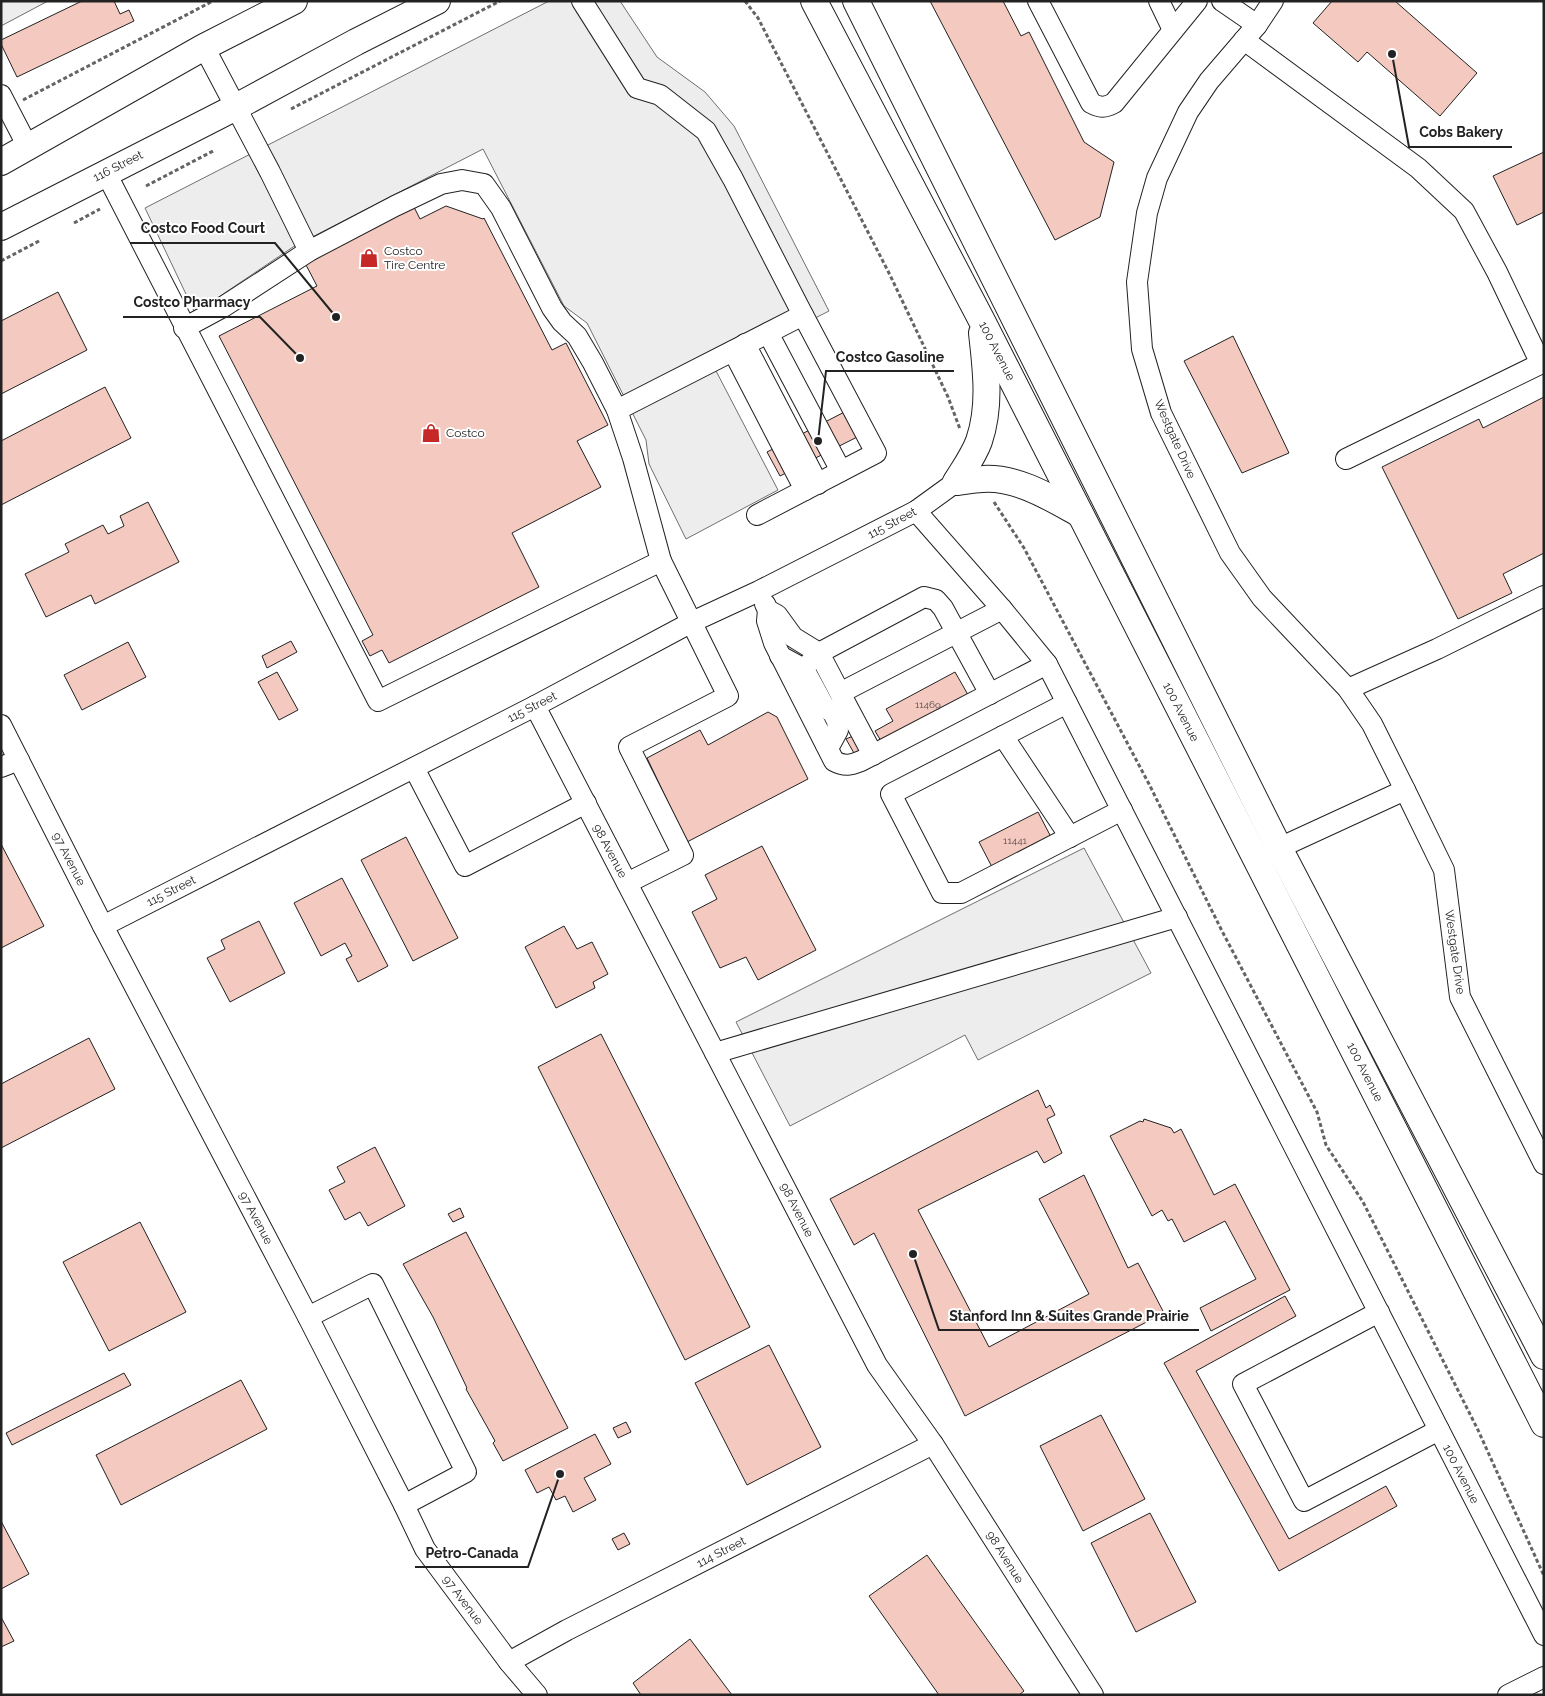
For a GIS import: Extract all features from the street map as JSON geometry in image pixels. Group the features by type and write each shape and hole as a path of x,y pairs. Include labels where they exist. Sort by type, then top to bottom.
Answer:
{"main road":[{"path":"1,162 204,47 294,1"},
{"path":"356,42 402,1"},
{"name":"116 Street","path":"1,227 236,107 356,42 437,1"},
{"name":"100 Avenue","path":"814,1 981,319 1544,1424"},
{"path":"856,1 1279,848 1544,1356"},
{"path":"867,1 884,55"},
{"path":"956,482 978,442 985,417 988,388 981,319"},
{"path":"956,482 990,479 1019,484 1047,495 1080,514"}],"street":[{"path":"1038,1 1091,103 1099,107 1106,107 1114,103 1197,1"},
{"path":"1159,1 1173,30"},
{"path":"1222,1 1250,32 1418,168 1464,211 1497,272 1542,363 1346,459"},
{"name":"Westgate Drive","path":"1273,1 1209,81 1188,112 1157,178 1146,213 1137,282 1142,349 1161,413 1230,553 1262,598 1348,688 1372,724 1405,790 1444,870 1460,997 1544,1164"},
{"path":"585,6 636,88 660,95 706,131 733,179 762,336 829,478"},
{"path":"204,47 309,250"},
{"path":"5,102 28,147"},
{"path":"106,173 184,328 378,701 661,561"},
{"path":"184,328 224,307 309,250 441,184 462,180 484,184 501,208 552,308 562,322 577,336 617,410 633,458 661,561 728,696 629,747 682,855 627,883"},
{"path":"617,410 762,336"},
{"path":"757,514 876,453 762,336"},
{"path":"762,336 829,478"},
{"name":"115 Street","path":"103,926 535,706 692,622 759,592 916,511 956,482"},
{"name":"100 Avenue","path":"916,511 1002,609 1047,664 1544,1635"},
{"path":"759,592 768,610 767,620 780,656 834,762 841,765 849,765 873,755 1047,664"},
{"path":"1348,688 1437,649 1544,596"},
{"path":"804,669 819,653 924,597 936,600 943,608 990,694"},
{"path":"840,693 1002,609"},
{"path":"768,610 777,615 792,637 819,653 873,755"},
{"path":"780,656 804,669 824,706 833,713 837,721 838,730 831,743 826,745"},
{"path":"1067,703 891,794 942,893 961,894 1122,810"},
{"name":"98 Avenue","path":"535,706 877,1365 933,1444 1093,1695"},
{"name":"97 Avenue","path":"1,725 10,763 103,926 308,1317 425,1550 509,1662 537,1695"},
{"path":"1002,736 1070,837"},
{"path":"414,768 465,866 586,803"},
{"path":"1279,848 1405,790"},
{"path":"715,1053 1177,917"},
{"path":"308,1317 373,1284 466,1472 404,1505"},
{"path":"1379,1312 1243,1384 1304,1501 1439,1430"},
{"name":"114 Street","path":"509,1662 567,1630 933,1444"},
{"path":"1508,1695 1544,1677"}],"path":[{"path":"5,102 213,1"},
{"path":"291,109 500,1"},
{"path":"745,1 763,27 890,275 948,397 960,430"},
{"path":"146,186 215,150"},
{"path":"74,224 100,209"},
{"path":"1,261 41,240"},
{"path":"994,502 1028,556 1317,1112 1326,1145 1363,1202 1478,1430 1544,1576"}],"shaded area":[{"path":"1,1 48,1 1,26"},
{"path":"549,1 620,1 657,57 705,92 734,126 829,311 715,369 778,490 686,539 649,464 646,440 587,323 564,306 483,149 293,247 195,313 145,208"},
{"path":"1084,848 1151,973 978,1060 965,1035 790,1126 736,1022"}],"building":[{"path":"82,1 114,1 120,14 129,10 134,21 17,77 1,44 1,40"},
{"path":"930,1 1003,1 1021,36 1029,32 1084,142 1114,162 1100,217 1055,240"},
{"path":"1332,1 1395,1 1477,73 1440,116 1367,52 1358,62 1313,23"},
{"path":"1544,152 1544,212 1517,225 1493,176"},
{"name":"Costco","path":"446,206 484,218 552,350 566,343 608,425 577,441 601,487 512,533 539,587 389,663 382,650 370,656 362,641 373,635 219,336 317,286 305,263 414,207 420,219"},
{"path":"58,292 87,350 1,394 1,321"},
{"path":"1233,336 1289,453 1242,473 1184,361"},
{"path":"105,387 131,438 1,505 1,441"},
{"path":"1544,397 1544,553 1503,574 1512,593 1458,619 1382,467 1479,419 1483,428"},
{"path":"856,406 869,431 780,476 767,452"},
{"path":"148,502 179,562 95,604 91,595 46,617 25,574 69,552 65,544 103,525 108,534 124,526 120,516"},
{"path":"291,641 297,652 267,668 262,656"},
{"path":"128,642 146,677 82,710 64,675"},
{"path":"277,672 298,710 279,720 258,682"},
{"path":"955,672 971,700 884,746 875,731 893,721 886,709"},
{"path":"768,712 777,717 808,779 687,842 647,758 700,730 708,745"},
{"path":"853,736 862,752 855,755 846,739"},
{"path":"1038,812 1051,837 992,867 979,842"},
{"path":"406,837 458,938 413,961 361,860"},
{"path":"1,844 44,926 1,948"},
{"path":"762,846 816,950 758,980 746,957 720,968 692,912 717,899 705,875"},
{"path":"342,878 388,966 358,982 346,959 352,956 345,943 321,956 294,903"},
{"path":"259,921 285,973 230,1002 207,958 225,949 221,940"},
{"path":"564,926 577,949 592,942 608,974 593,982 595,988 556,1008 525,947"},
{"path":"601,1034 750,1327 685,1360 538,1067"},
{"path":"89,1038 115,1089 1,1148 1,1084"},
{"path":"1038,1090 1046,1108 1050,1105 1055,1115 1047,1119 1062,1153 1044,1163 1037,1151 918,1210 989,1347 1089,1294 1039,1199 1084,1175 1128,1268 1138,1263 1164,1313 965,1416 874,1233 854,1245 830,1199"},
{"path":"1144,1119 1171,1128 1174,1133 1181,1129 1214,1195 1235,1184 1290,1290 1211,1331 1200,1308 1256,1279 1225,1221 1184,1242 1172,1219 1168,1221 1162,1210 1152,1216 1110,1136 1140,1121 1143,1122"},
{"path":"375,1147 405,1206 368,1226 360,1212 345,1220 329,1190 345,1182 337,1167"},
{"path":"460,1208 464,1217 453,1222 448,1214"},
{"path":"140,1222 186,1312 109,1351 63,1262"},
{"path":"466,1232 568,1428 503,1461 493,1443 495,1441 466,1389 433,1317 403,1264"},
{"path":"1285,1296 1296,1316 1196,1371 1289,1539 1386,1486 1397,1506 1279,1571 1164,1363"},
{"path":"769,1345 821,1447 747,1485 695,1383"},
{"path":"124,1373 131,1385 12,1445 6,1433"},
{"path":"241,1380 267,1429 121,1505 96,1455"},
{"path":"1101,1415 1145,1499 1083,1531 1040,1446"},
{"path":"626,1422 631,1432 618,1438 613,1428"},
{"path":"595,1434 611,1464 584,1478 596,1500 573,1512 565,1496 556,1500 549,1487 537,1493 525,1470"},
{"path":"1150,1513 1196,1602 1136,1632 1091,1543"},
{"path":"1,1521 29,1574 1,1589"},
{"path":"624,1533 630,1544 618,1550 612,1539"},
{"path":"927,1555 1024,1691 1019,1695 939,1695 869,1596"},
{"path":"1,1617 14,1641 1,1647"},
{"path":"690,1639 732,1695 641,1695 633,1683"}],"place":[{"name":"Cobs Bakery","path":"1392,54"},
{"name":"Costco Tire Centre","path":"369,258"},
{"name":"Costco Food Court","path":"336,317"},
{"name":"Costco Pharmacy","path":"300,358"},
{"name":"Costco","path":"431,433"},
{"name":"Costco Gasoline","path":"818,441"},
{"name":"Stanford Inn & Suites Grande Prairie","path":"913,1254"},
{"name":"Petro-Canada","path":"560,1474"}]}
